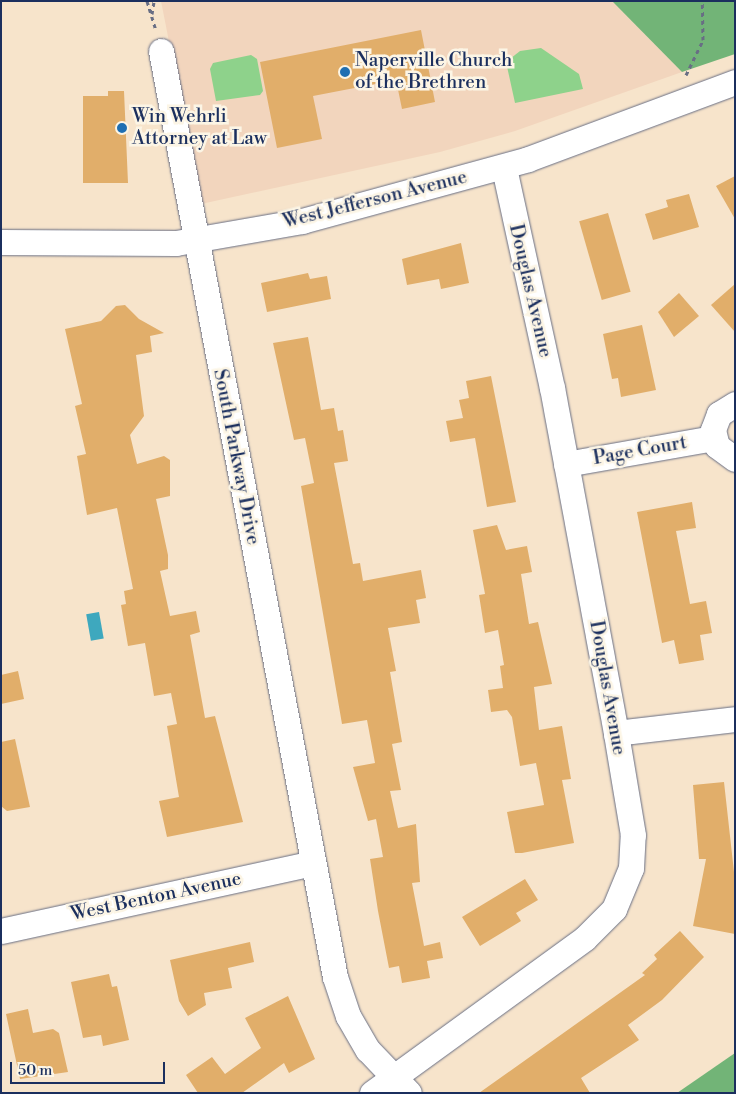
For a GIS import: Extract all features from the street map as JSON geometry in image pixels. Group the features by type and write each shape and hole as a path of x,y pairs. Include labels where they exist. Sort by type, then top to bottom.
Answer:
{"street":[{"name":"South Parkway Drive","path":"161,51 194,241 335,977 348,1016 373,1056 402,1085"},
{"name":"West Jefferson Avenue","path":"1,242 194,241 312,218 504,167 733,83"},
{"name":"Douglas Avenue","path":"372,1093 402,1085 586,938 614,909 625,890 634,848 616,733 566,464 504,167"},
{"name":"Page Court","path":"735,404 719,414 714,438 722,452 735,459"},
{"name":"Page Court","path":"566,464 714,438"},
{"path":"616,733 735,719"},
{"name":"West Benton Avenue","path":"1,931 312,863"}],"path":[{"path":"147,1 152,15 154,1"},
{"path":"686,76 703,40 702,1"}],"shaded area":[{"path":"161,1 612,1 682,72 515,131 440,152 201,204"}],"green space":[{"path":"612,1 735,1 735,54 682,72"},
{"path":"541,48 579,74 583,89 515,103 506,62 520,51"},
{"path":"251,55 257,59 263,91 260,95 216,101 210,69 213,63"},
{"path":"735,1053 735,1093 677,1093"}],"water":[{"path":"99,612 104,639 91,641 86,614"}],"building":[{"path":"421,30 435,102 402,109 396,80 313,96 322,139 277,148 260,62"},
{"path":"108,91 124,91 128,183 83,183 83,96 108,96"},
{"path":"735,176 735,219 716,186"},
{"path":"689,194 699,227 653,240 645,214 668,207 666,200"},
{"path":"608,213 631,292 602,300 579,221"},
{"path":"461,243 469,283 441,289 439,279 407,285 402,259"},
{"path":"308,273 310,279 327,276 331,299 267,312 261,283"},
{"path":"735,284 735,332 711,305"},
{"path":"679,293 699,316 674,337 658,312"},
{"path":"125,305 139,319 164,333 150,336 152,352 136,355 144,416 130,435 137,464 164,456 170,460 170,496 156,499 168,555 168,569 160,571 170,616 196,611 200,632 190,635 205,718 215,716 243,822 167,837 159,801 179,797 167,726 177,724 171,693 154,696 145,643 128,646 121,605 126,604 124,591 133,589 117,508 87,515 77,456 86,454 75,406 82,404 65,329 101,321 116,306"},
{"path":"642,325 656,390 621,397 618,378 612,379 603,334"},
{"path":"308,337 321,410 334,408 338,431 343,430 348,461 334,463 353,564 360,563 363,581 421,570 426,598 416,600 420,623 388,628 396,671 390,672 402,742 392,744 401,790 390,791 398,828 416,824 420,882 412,883 424,946 440,942 443,958 427,961 430,978 402,983 399,966 389,968 378,911 370,859 383,857 376,819 368,821 353,767 375,763 367,720 342,724 301,486 314,483 305,438 294,440 273,343"},
{"path":"491,376 516,502 487,507 475,438 450,442 446,421 463,418 459,400 469,398 466,381"},
{"path":"692,502 696,528 676,531 690,604 706,601 712,633 700,635 704,660 679,664 674,640 662,643 637,512"},
{"path":"497,525 506,550 527,546 532,572 521,574 529,624 538,622 552,684 534,687 539,730 562,726 571,779 562,780 574,843 522,853 515,853 507,812 544,805 536,763 520,766 512,717 507,710 491,712 488,690 503,688 500,666 504,665 498,630 485,633 479,595 485,594 473,530"},
{"path":"18,671 24,699 1,704 1,675"},
{"path":"15,739 30,807 7,811 1,806 1,742"},
{"path":"724,782 735,881 735,934 693,926 706,859 699,859 693,785"},
{"path":"525,879 538,900 516,913 521,921 480,946 462,917"},
{"path":"680,931 704,957 662,1000 628,1025 639,1040 581,1078 590,1093 479,1093 645,975 642,973 657,959 654,955"},
{"path":"250,942 254,962 228,968 232,988 204,993 206,1005 188,1016 179,1001 170,960"},
{"path":"109,974 112,987 117,986 129,1040 103,1046 101,1035 83,1038 71,982"},
{"path":"288,996 315,1059 289,1073 284,1063 242,1093 198,1093 186,1075 212,1057 225,1074 261,1048 245,1018"},
{"path":"28,1009 33,1033 53,1029 59,1033 68,1072 20,1079 6,1014"}],"place":[{"name":"Naperville Church of the Brethren","path":"345,72"},
{"name":"Win Wehrli Attorney at Law","path":"122,128"}]}
